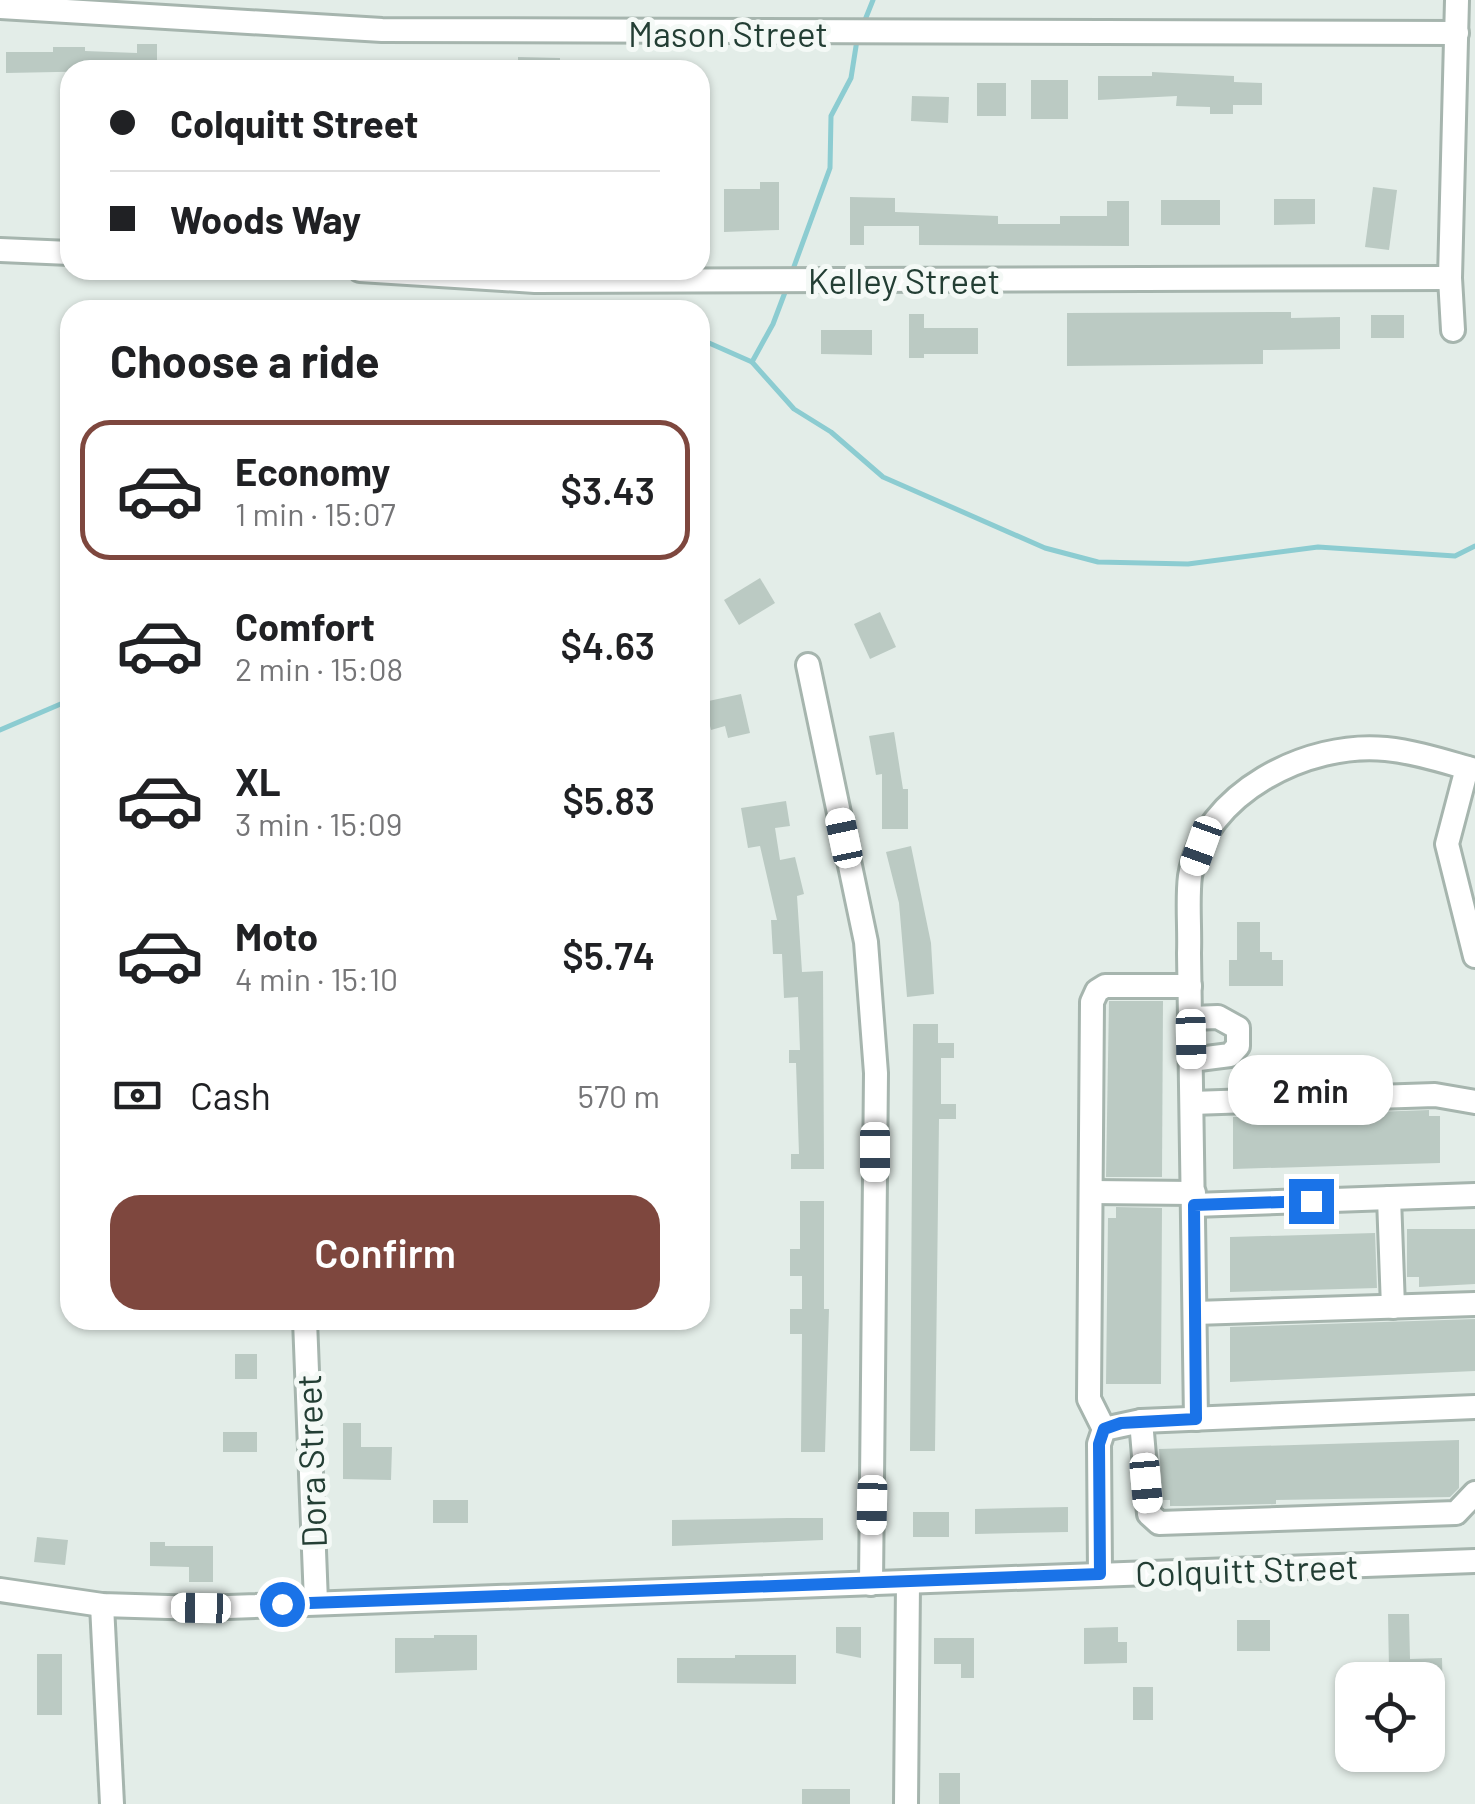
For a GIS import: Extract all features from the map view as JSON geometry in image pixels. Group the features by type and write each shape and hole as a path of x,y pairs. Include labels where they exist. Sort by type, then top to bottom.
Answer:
{"street":[{"path":"1453,330 1450,278 1457,0"},
{"name":"Mason Street","path":"0,7 382,30 1457,33"},
{"path":"0,250 60,253"},
{"name":"Kelley Street","path":"519,280 1450,278"},
{"path":"808,665 866,942 874,1054 871,1584"},
{"path":"1196,1419 1190,875 1222,810 1253,785 1301,762 1350,749 1384,749 1471,769 1447,844 1475,956"},
{"path":"1100,1574 1099,1444 1104,1429 1089,1399 1092,1002 1096,991 1105,986 1190,986"},
{"path":"1191,1018 1230,1021 1238,1028 1238,1046 1220,1059 1191,1060"},
{"path":"1192,1103 1435,1095 1475,1102"},
{"path":"1090,1192 1194,1199 1475,1195"},
{"path":"1389,1198 1393,1307"},
{"path":"1195,1313 1475,1304"},
{"name":"Dora Street","path":"305,1330 316,1602"},
{"path":"1104,1429 1141,1421 1475,1407"},
{"path":"1141,1421 1148,1514 1159,1523 1456,1513 1475,1493"},
{"name":"Colquitt Street","path":"0,1590 102,1605 201,1608 1475,1560"},
{"path":"906,1804 908,1583"},
{"path":"102,1605 112,1804"}],"building":[{"path":"137,44 157,44 157,60 60,60 60,72 6,73 6,52 85,47 85,51 137,53"},
{"path":"518,57 560,58 560,60"},
{"path":"1152,72 1234,76 1234,82 1262,83 1262,105 1233,105 1233,114 1210,114 1210,107 1176,106 1177,96 1098,100 1098,76 1152,76"},
{"path":"1031,80 1068,80 1068,119 1031,119"},
{"path":"977,83 1006,83 1006,116 977,116"},
{"path":"912,96 949,97 948,123 911,121"},
{"path":"760,182 779,182 779,230 724,232 724,189 760,189"},
{"path":"1373,187 1397,190 1389,250 1365,247"},
{"path":"850,197 895,198 895,212 998,216 998,224 1060,224 1060,216 1107,216 1107,201 1129,201 1129,246 919,245 919,226 864,226 864,245 850,245"},
{"path":"1274,199 1315,199 1315,224 1274,225"},
{"path":"1161,200 1220,200 1220,225 1161,225"},
{"path":"1291,312 1291,318 1340,317 1340,349 1263,350 1263,364 1067,366 1067,313"},
{"path":"909,314 924,314 924,328 978,328 978,354 924,354 924,358 909,358"},
{"path":"1371,315 1404,315 1404,338 1371,338"},
{"path":"821,330 872,330 872,355 821,354"},
{"path":"760,578 775,603 739,625 724,600"},
{"path":"880,612 896,647 870,659 854,624"},
{"path":"741,694 750,733 728,738 725,726 711,730 710,701"},
{"path":"894,732 903,789 908,789 908,829 882,829 882,774 876,775 869,736"},
{"path":"786,801 790,826 775,828 780,860 795,857 804,894 797,896 802,972 823,971 824,1169 791,1169 791,1154 799,1154 796,1063 789,1063 789,1050 800,1050 798,997 784,998 782,954 773,954 771,920 777,920 760,846 748,848 741,808"},
{"path":"911,846 931,943 934,994 907,997 899,903 886,852"},
{"path":"1237,922 1260,922 1260,952 1272,952 1272,960 1283,960 1283,986 1229,986 1229,960 1237,960"},
{"path":"1109,1001 1163,1001 1162,1177 1106,1177"},
{"path":"913,1024 938,1024 938,1043 954,1043 954,1058 941,1058 941,1104 956,1104 956,1119 939,1119 935,1451 910,1451"},
{"path":"1429,1110 1429,1116 1440,1116 1440,1163 1233,1169 1233,1117"},
{"path":"800,1201 824,1201 824,1309 829,1309 825,1452 801,1452 802,1334 790,1334 790,1309 802,1309 802,1276 790,1276 790,1249 800,1249"},
{"path":"1116,1207 1162,1208 1161,1384 1106,1384 1108,1218 1116,1218"},
{"path":"1407,1229 1475,1229 1475,1284 1419,1287 1419,1277 1407,1277"},
{"path":"1375,1233 1377,1288 1230,1292 1230,1237"},
{"path":"1475,1319 1475,1371 1230,1382 1230,1327"},
{"path":"235,1354 257,1354 257,1379 235,1379"},
{"path":"343,1423 361,1423 361,1447 392,1447 391,1480 343,1479"},
{"path":"223,1432 257,1432 257,1452 223,1452"},
{"path":"1459,1440 1459,1488 1450,1497 1185,1506 1170,1506 1170,1500 1163,1500 1159,1449"},
{"path":"433,1500 468,1500 468,1523 433,1523"},
{"path":"1068,1507 1068,1532 975,1534 975,1509"},
{"path":"913,1512 949,1512 949,1537 913,1537"},
{"path":"823,1518 823,1540 672,1546 672,1520"},
{"path":"37,1537 68,1540 65,1565 34,1562"},
{"path":"150,1542 165,1542 165,1546 213,1546 213,1582 189,1582 189,1567 150,1566"},
{"path":"1388,1614 1409,1614 1410,1659 1442,1658 1442,1662 1389,1662"},
{"path":"1237,1620 1270,1620 1270,1651 1237,1651"},
{"path":"836,1627 861,1627 861,1658 836,1653"},
{"path":"1118,1627 1118,1642 1127,1642 1127,1663 1084,1664 1084,1628"},
{"path":"477,1635 477,1670 395,1673 395,1638"},
{"path":"934,1638 974,1638 974,1678 961,1678 961,1664 934,1664"},
{"path":"37,1654 62,1654 62,1715 37,1715"},
{"path":"796,1655 796,1684 677,1683 677,1658"},
{"path":"1133,1687 1153,1687 1153,1720 1133,1720"},
{"path":"939,1773 960,1773 960,1804 939,1804"},
{"path":"802,1789 850,1789 850,1804 802,1804"}],"waterway":[{"path":"863,25 873,0"},
{"path":"792,272 830,168 831,116 851,78 857,40"},
{"path":"752,362 787,287"},
{"path":"710,343 752,362 794,409 831,432 883,477 1045,548 1098,562 1188,564 1318,547 1455,556 1475,546"},
{"path":"0,730 60,704"}],"route":[{"path":"282,1604 1100,1574 1099,1444 1104,1429 1121,1423 1196,1419 1194,1205 1311,1201"}]}
